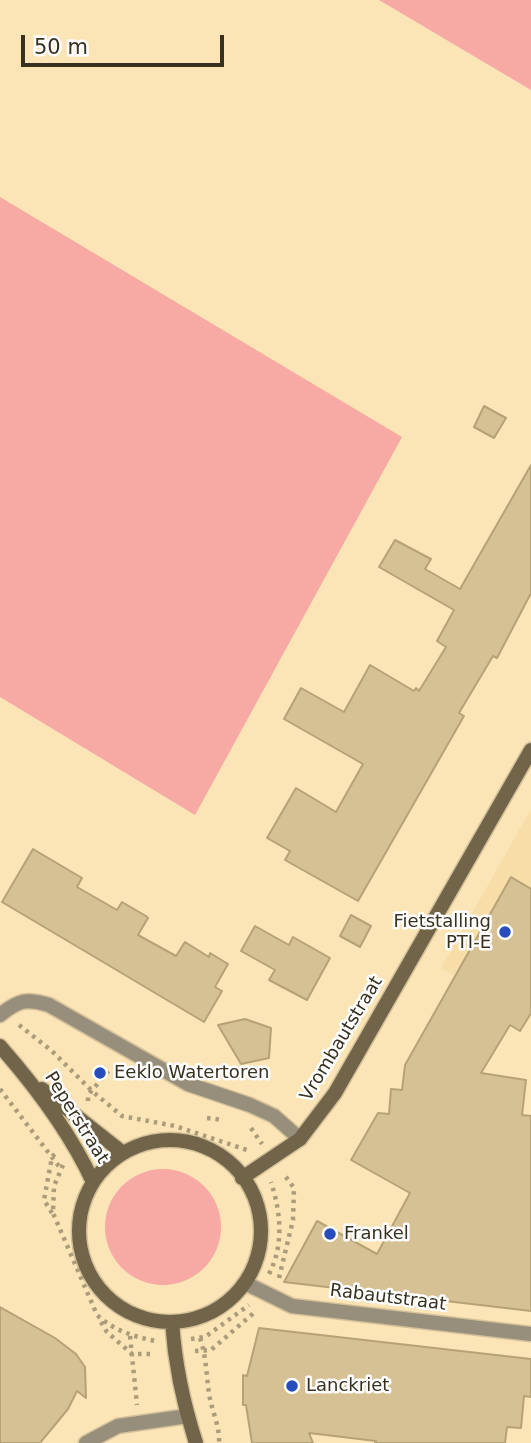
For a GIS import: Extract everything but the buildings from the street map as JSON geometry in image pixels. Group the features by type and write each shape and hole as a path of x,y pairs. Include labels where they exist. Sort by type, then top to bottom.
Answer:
{"main road":[{"name":"Vrombautstraat","path":"242,1178 300,1139 335,1093 531,750"},
{"name":"Peperstraat","path":"0,1046 26,1075 71,1138 93,1182"},
{"name":"Peperstraat","path":"26,1075 123,1153"},
{"path":"188,1142 217,1153 232,1164 242,1178 257,1201 261,1231 258,1254 245,1283 217,1309 193,1320 149,1320 122,1309 98,1288 82,1255 79,1223 82,1207 93,1182 108,1164 139,1145 188,1142"},
{"path":"172,1322 174,1353 196,1443"}],"street":[{"path":"2,1014 13,1005 29,999 49,1005 188,1084 274,1116 300,1139"},
{"name":"Rabautstraat","path":"245,1283 292,1306 531,1334"},
{"path":"86,1443 118,1426 188,1416"}],"path":[{"path":"2,1014 52,1051 90,1093 122,1115 175,1126 244,1148 267,1162 294,1188 293,1220 279,1280 227,1323 200,1338 210,1399 220,1436 219,1443"},
{"path":"90,1093 110,1069"},
{"path":"0,1088 61,1170 54,1186 53,1213"},
{"path":"207,1118 234,1121"},
{"path":"71,1138 52,1157 44,1200 53,1213 107,1332 132,1354 211,1350 258,1310 277,1257 279,1208 267,1162 247,1123"},
{"path":"97,1315 110,1326 130,1336 139,1424"}],"shaded area":[{"path":"379,0 531,0 531,90"},
{"path":"0,197 402,437 195,815 0,697"},
{"name":"Fietstalling PTI-E","path":"531,809 531,1014 517,1013 441,968"},
{"path":"163,1169 185,1174 204,1186 216,1205 221,1227 216,1249 204,1268 185,1280 163,1285 141,1280 122,1268 110,1249 105,1227 110,1205 122,1186 141,1174"}],"place":[{"name":"Fietstalling PTI-E","path":"505,932"},
{"name":"Eeklo Watertoren","path":"100,1073"},
{"name":"Frankel","path":"330,1234"},
{"name":"Lanckriet","path":"292,1386"}]}
